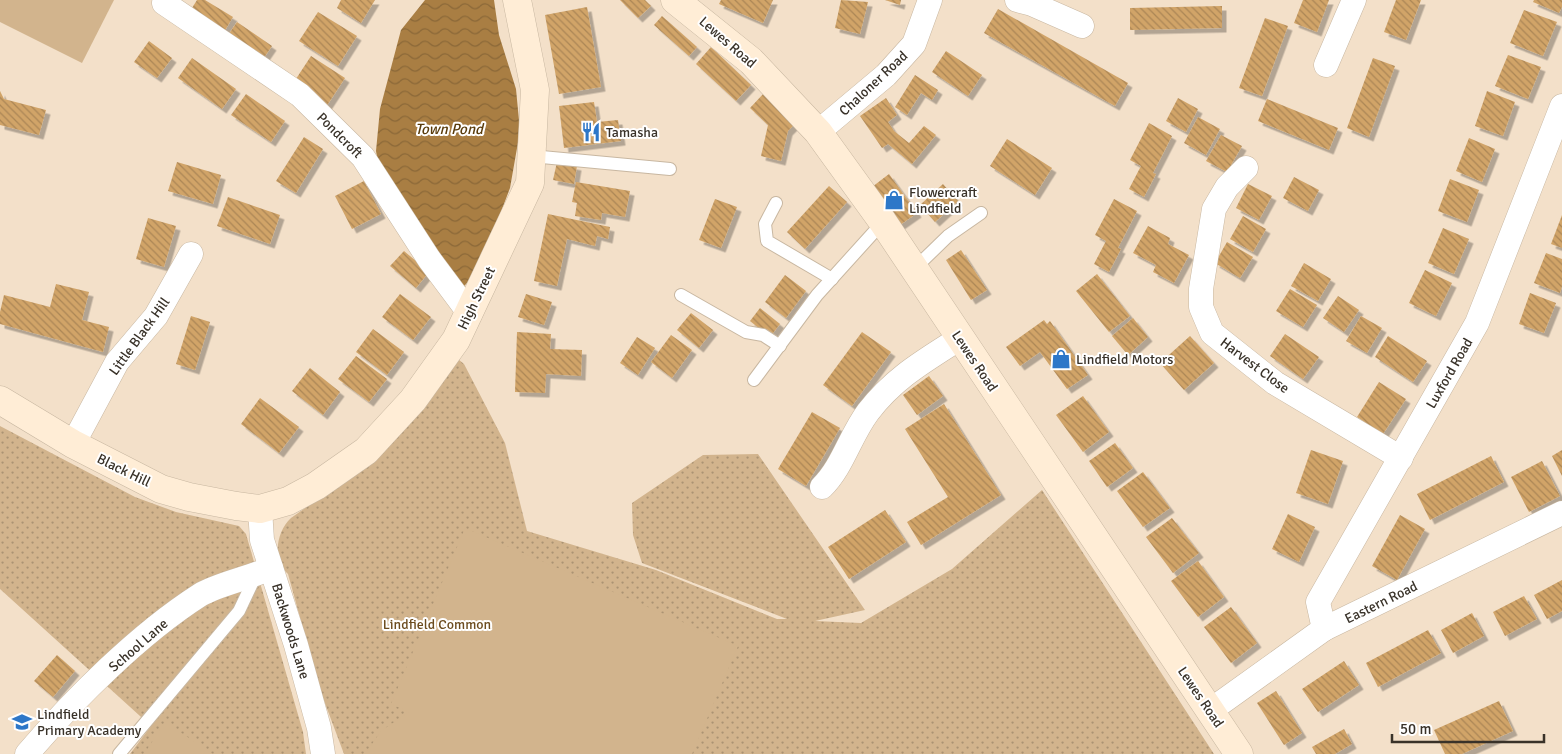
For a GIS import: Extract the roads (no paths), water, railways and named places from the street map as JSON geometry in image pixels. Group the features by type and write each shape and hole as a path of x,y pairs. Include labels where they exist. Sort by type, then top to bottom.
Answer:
{"main road":[{"name":"High Street","path":"260,509 288,501 316,486 366,451 388,429 435,372 470,314 530,184 535,90 517,0"},
{"name":"Lewes Road","path":"674,0 751,61 818,132 883,222 1239,754"},
{"name":"Black Hill","path":"0,400 73,444 161,489 188,497 260,509"}],"street":[{"name":"Chaloner Road","path":"818,132 886,75 914,44 930,0"},
{"path":"1017,0 1032,4 1082,26"},
{"path":"1326,65 1354,0"},
{"name":"Pondcroft","path":"164,3 300,95 363,157 429,259 470,314"},
{"name":"Luxford Road","path":"1324,629 1318,602 1477,323 1562,106"},
{"name":"Harvest Close","path":"1246,168 1227,187 1214,210 1201,289 1201,307 1212,333 1275,383 1400,458"},
{"name":"Little Black Hill","path":"73,444 117,362 156,316 191,254"},
{"path":"833,484 867,413 902,375 960,338"},
{"name":"Backwoods Lane","path":"260,509 264,572 277,580 314,709 323,754"},
{"name":"Eastern Road","path":"1211,710 1324,629 1562,513"},
{"name":"School Lane","path":"27,754 62,716 140,640 202,594 264,572"}],"lane":[{"path":"531,156 670,169"},
{"path":"776,203 765,224 767,241 832,279"},
{"path":"914,270 948,236 980,213"},
{"path":"754,380 832,279 883,222"},
{"path":"681,295 746,332 764,336 780,346"},
{"path":"119,754 239,611 264,572"}],"water":[{"name":"Town Pond","path":"425,0 494,0 499,35 516,89 520,131 510,188 490,241 467,283 461,289 380,173 376,151 380,109 401,30"}],"place":[{"name":"Tamasha","path":"591,132"},
{"name":"Flowercraft Lindfield","path":"894,200"},
{"name":"Lindfield Motors","path":"1061,359"},
{"name":"Lindfield Primary Academy","path":"22,722"}],"park label":[{"name":"Lindfield Common","path":"437,624"}]}
